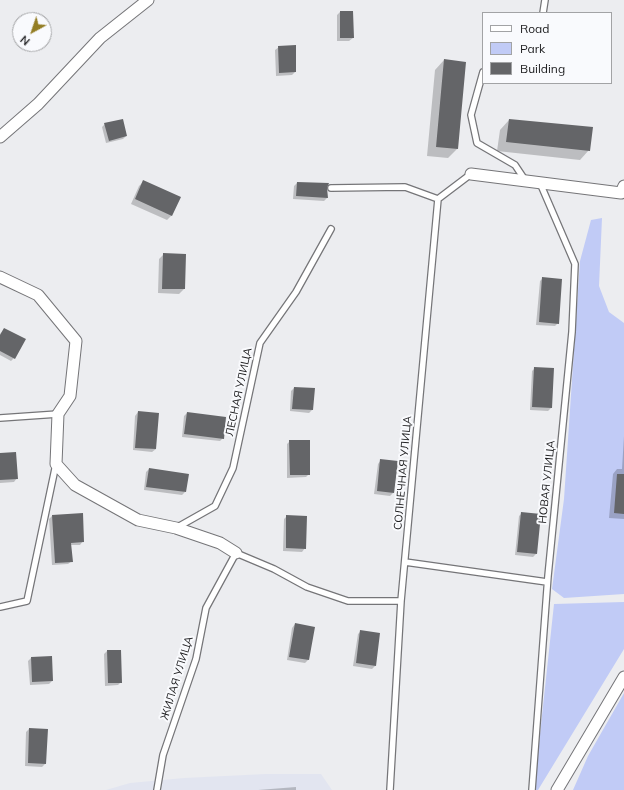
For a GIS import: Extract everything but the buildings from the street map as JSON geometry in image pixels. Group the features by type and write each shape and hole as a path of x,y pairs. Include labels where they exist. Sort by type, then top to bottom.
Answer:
{"street":[{"path":"0,137 38,104 100,38 148,0"},
{"path":"471,174 621,193 624,186"},
{"path":"0,277 38,296 76,342 70,396 58,414 56,464 75,485 138,520 176,528 220,543 236,553"},
{"path":"557,790 624,677"}],"lane":[{"path":"543,12 545,0"},
{"path":"482,76 471,115 477,143 515,165 526,181"},
{"path":"330,188 405,187 438,199 471,174"},
{"name":"НОВАЯ УЛИЦА","path":"532,790 547,582 572,332 575,264 540,183"},
{"name":"СОЛНЕЧНАЯ УЛИЦА","path":"390,790 401,601 438,199"},
{"name":"ЛЕСНАЯ УЛИЦА","path":"176,528 215,506 233,468 260,343 296,292 331,229"},
{"path":"0,418 58,414"},
{"path":"0,607 27,601 56,464"},
{"path":"236,553 274,569 308,587 348,601 401,601"},
{"name":"ЖИЛАЯ УЛИЦА","path":"157,790 163,755 196,659 206,608 236,553"},
{"path":"405,562 547,582"}],"shaded area":[{"path":"266,774 321,774 332,790 106,790 130,783 184,778"}],"green space":[{"path":"602,218 599,286 609,312 624,323 624,594 564,598 552,589 564,499 580,261 591,220"},
{"path":"624,602 624,649 538,790 534,790 554,604"},
{"path":"624,693 624,790 573,790 588,756"}]}
